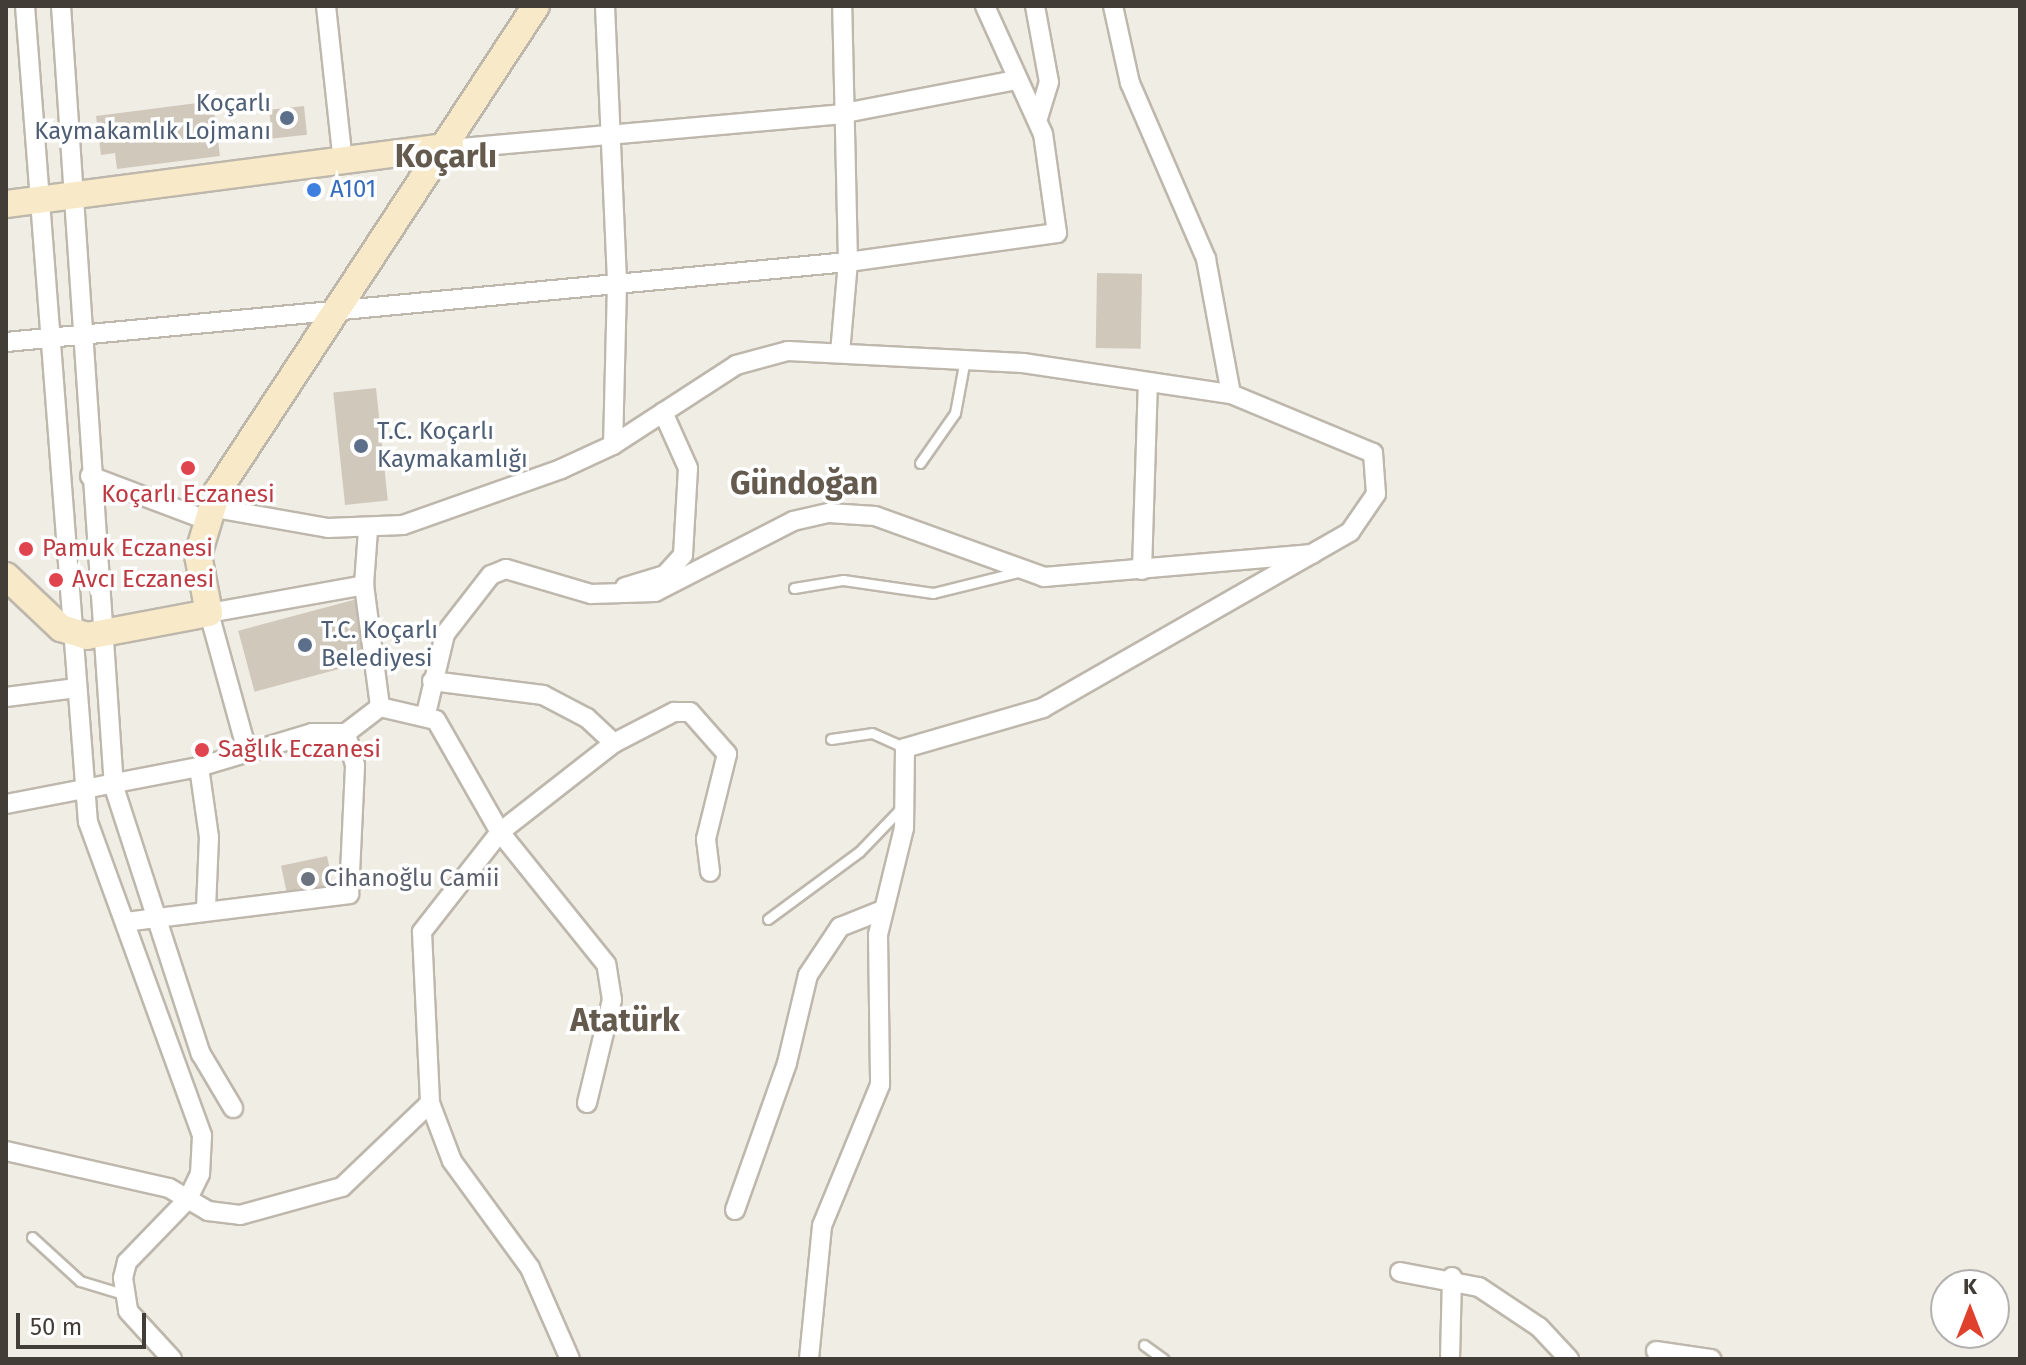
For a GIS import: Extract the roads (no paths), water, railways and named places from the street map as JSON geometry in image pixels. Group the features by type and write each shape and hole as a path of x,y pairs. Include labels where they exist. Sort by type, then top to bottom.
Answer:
{"main road":[{"path":"6,576 72,633 103,636 208,602 199,575 213,513 446,157 536,6"},
{"path":"446,157 557,6"},
{"path":"6,204 343,163 446,157"}],"street":[{"path":"25,6 42,200 48,336 84,792 125,922 202,1136 200,1174 188,1199 127,1262 123,1294 140,1328 172,1359"},
{"path":"61,6 68,196 114,787 152,914 190,1024 233,1108"},
{"path":"326,6 343,163"},
{"path":"605,6 607,137 617,284 613,445"},
{"path":"840,353 848,262 840,114 842,6"},
{"path":"6,342 78,332 848,262 1057,233 1038,119 1016,80 985,6"},
{"path":"1035,6 1049,82 1038,119"},
{"path":"1110,7 1130,83 1206,259 1231,394"},
{"path":"446,157 607,137 840,114 1016,80"},
{"path":"90,476 213,513 368,530 448,512 613,445 663,412 760,357 840,353 965,359 1231,394 1373,453 1379,479 1370,509 1312,554 1043,708 905,748 900,849 880,911 880,1085 822,1226 809,1359"},
{"path":"1142,570 1148,384"},
{"path":"614,596 665,575 683,555 688,468 663,412"},
{"path":"426,714 445,634 498,570 614,596 655,592 793,521 829,513 875,516 937,536 1018,572 1059,577 1312,554"},
{"path":"368,530 364,585 380,707"},
{"path":"247,751 208,602 364,585"},
{"path":"432,681 543,695 587,718 614,743"},
{"path":"6,697 76,688"},
{"path":"6,804 114,787 199,767 312,733 346,733 380,707 426,714 445,731 500,832 606,964 612,1000 587,1103"},
{"path":"570,1359 530,1268 452,1161 430,1103 422,932 500,832 614,743 682,711 700,717 723,741 727,774 706,839 710,872"},
{"path":"125,922 152,914 349,894 355,765 346,733"},
{"path":"199,767 209,837 206,908"},
{"path":"735,1210 787,1063 808,975 840,927 880,911"},
{"path":"164,1035 190,1024"},
{"path":"6,1151 169,1188 188,1199 240,1215 342,1187 430,1103"},
{"path":"1400,1272 1452,1277 1539,1327 1569,1359"},
{"path":"1450,1359 1452,1277"},
{"path":"1656,1351 1711,1359"}],"lane":[{"path":"920,463 955,413 965,359"},
{"path":"794,588 843,580 933,593 1018,572"},
{"path":"831,739 872,733 905,748"},
{"path":"768,919 859,852 904,805"},
{"path":"32,1237 80,1281 123,1294"},
{"path":"1144,1345 1163,1359"}],"place":[{"name":"Koçarlı Kaymakamlık Lojmanı","path":"287,118"},
{"name":"A101","path":"314,190"},
{"name":"T.C. Koçarlı Kaymakamlığı","path":"361,446"},
{"name":"Koçarlı Eczanesi","path":"188,468"},
{"name":"Pamuk Eczanesi","path":"26,549"},
{"name":"Avcı Eczanesi","path":"56,580"},
{"name":"T.C. Koçarlı Belediyesi","path":"305,645"},
{"name":"Sağlık Eczanesi","path":"202,750"},
{"name":"Cihanoğlu Camii","path":"308,879"}],"district":[{"name":"Koçarlı","path":"446,156"},
{"name":"Gündoğan","path":"804,483"},
{"name":"Atatürk","path":"625,1020"}]}
